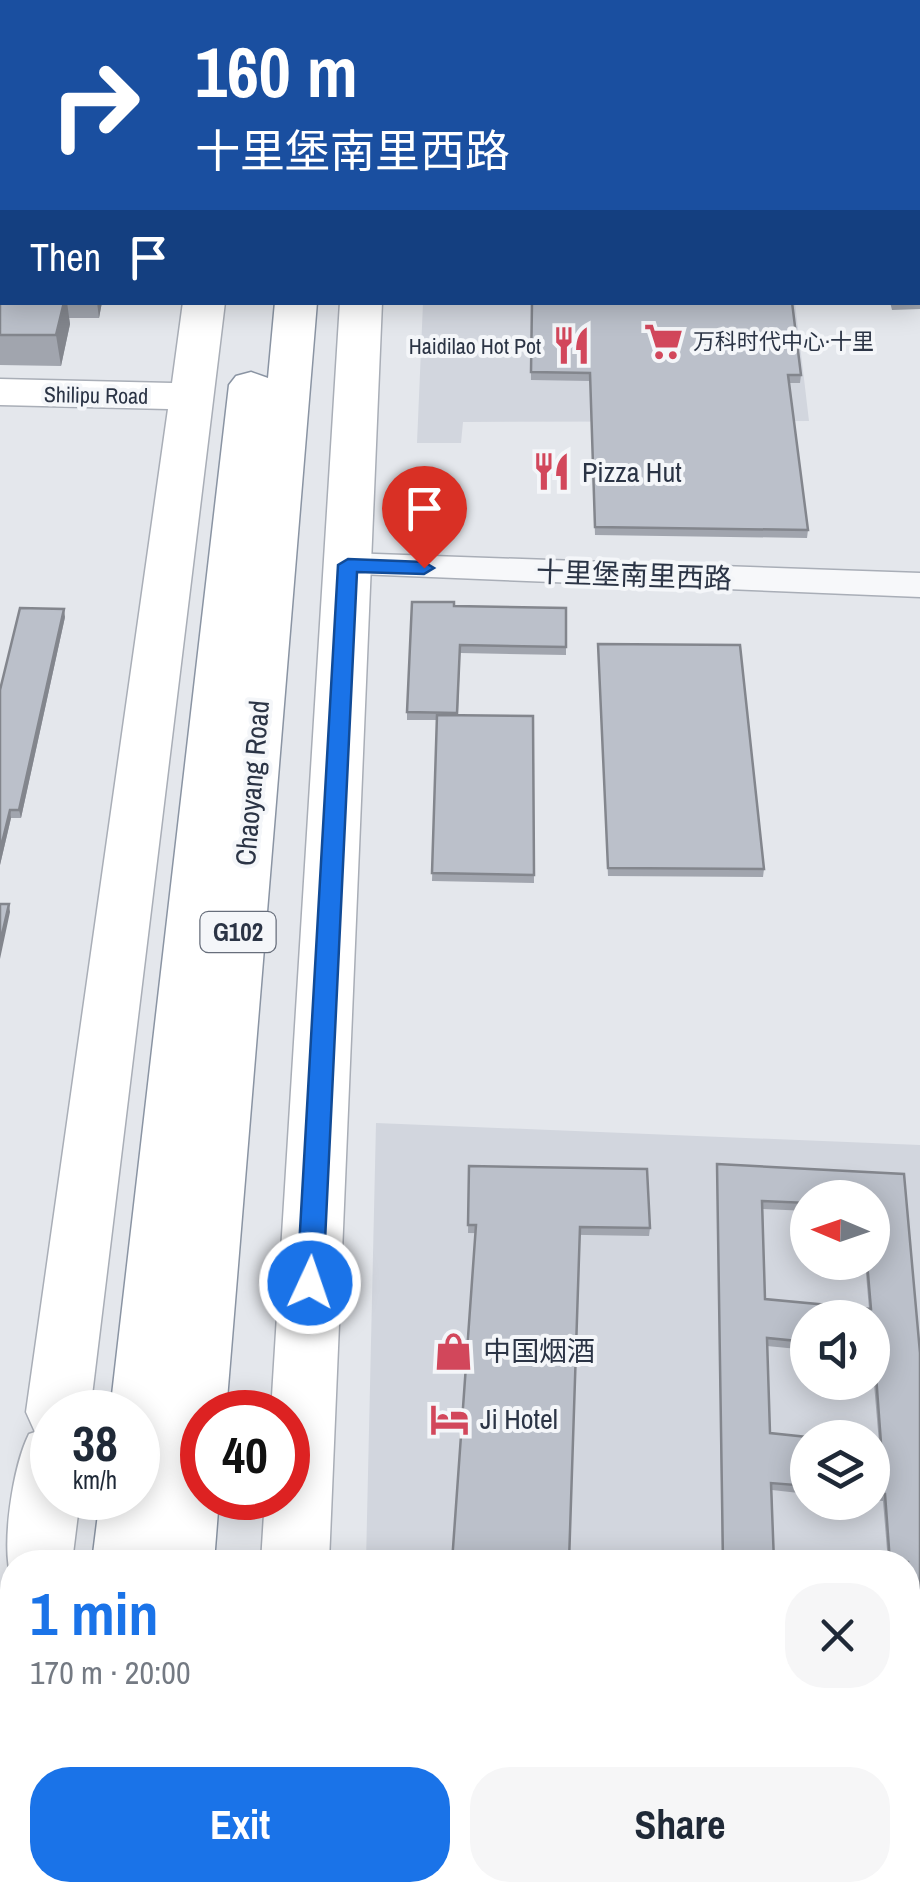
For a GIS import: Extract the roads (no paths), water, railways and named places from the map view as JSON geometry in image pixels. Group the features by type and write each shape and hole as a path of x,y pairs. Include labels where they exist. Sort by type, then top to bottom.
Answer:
{"main road":[{"path":"61,1390 204,305"},
{"name":"Chaoyang Road","path":"145,1390 259,305"},
{"name":"Chaoyang Road","path":"181,1550 296,305"},
{"path":"297,1550 361,305"},
{"name":"Shilipu Road","path":"0,392 192,397"},
{"path":"40,1550 43,1520"},
{"path":"127,1550 131,1520"}],"street":[{"name":"十里堡南里西路","path":"348,565 920,585"}],"place":[{"name":"万科时代中心·十里","path":"663,341"},
{"name":"Haidilao Hot Pot","path":"571,346"},
{"name":"Pizza Hut","path":"552,472"},
{"name":"中国烟酒","path":"453,1351"},
{"name":"Ji Hotel","path":"450,1419"}]}
